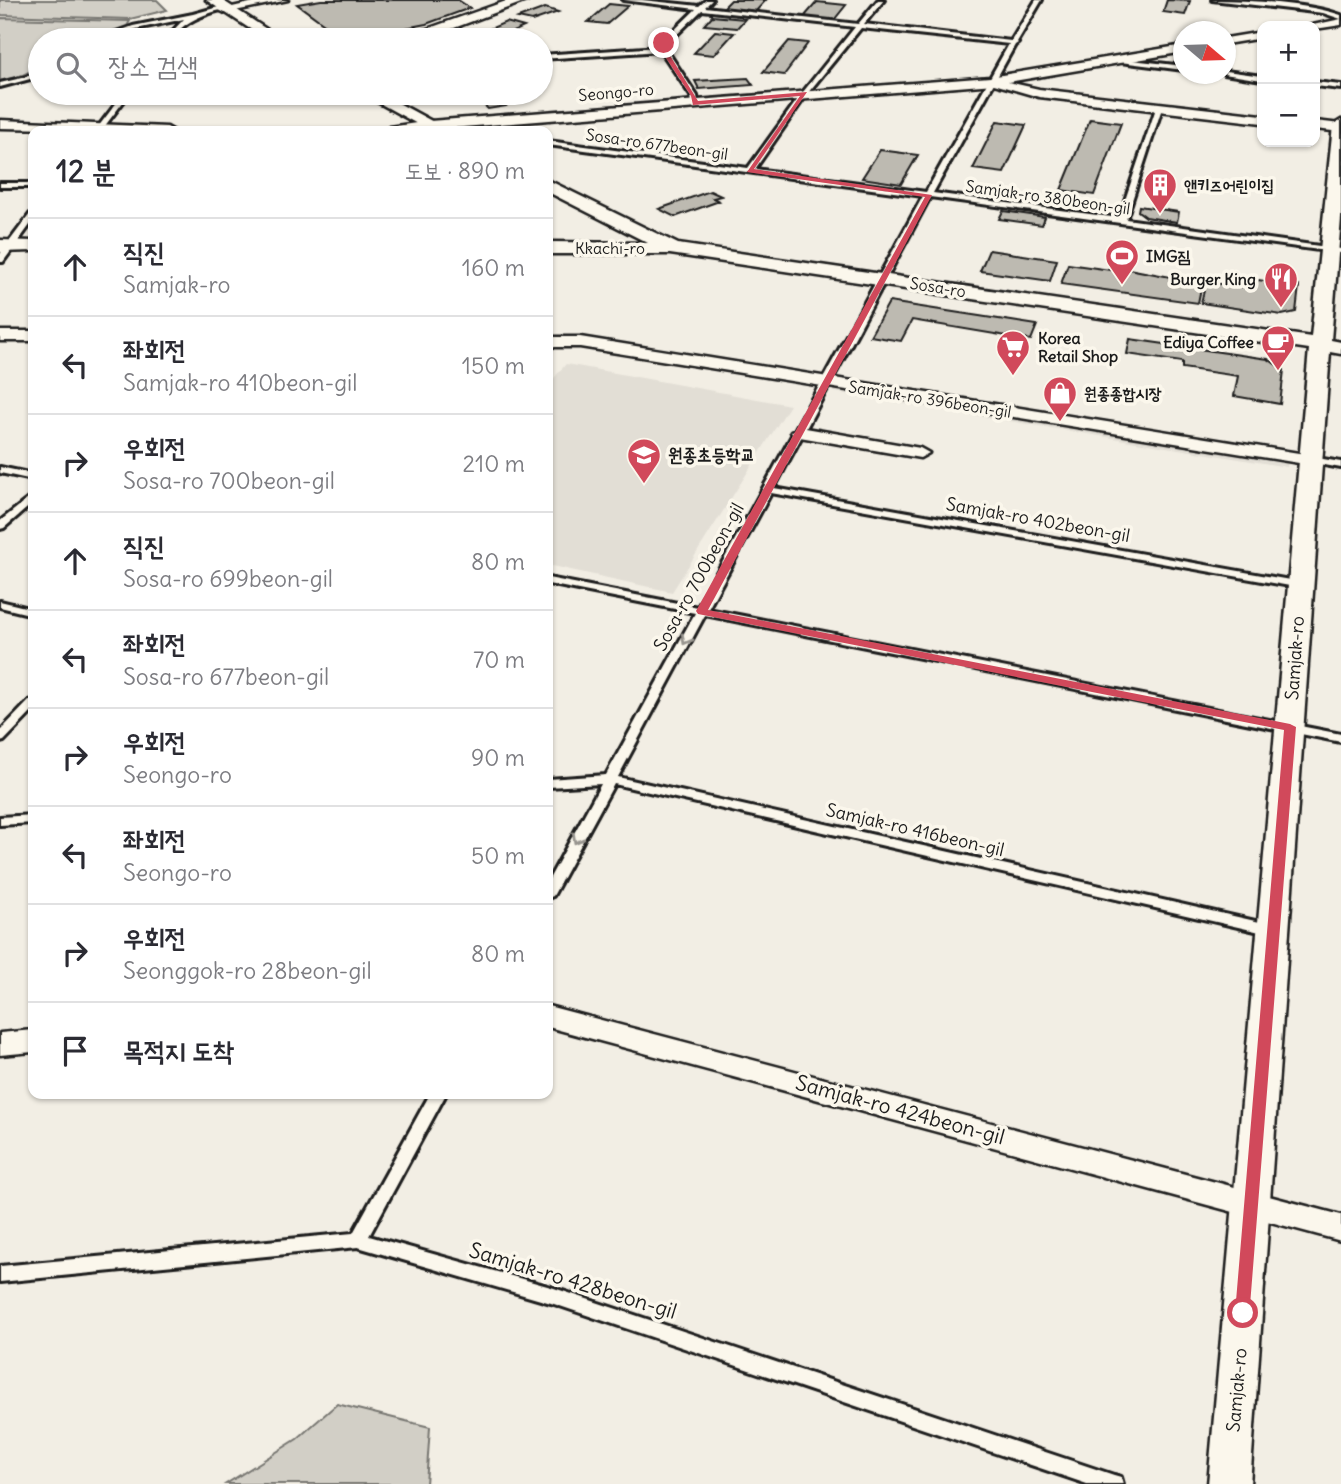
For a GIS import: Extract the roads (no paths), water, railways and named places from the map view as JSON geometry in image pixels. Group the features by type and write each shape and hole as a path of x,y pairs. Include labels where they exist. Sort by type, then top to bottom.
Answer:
{"street":[{"path":"220,6 282,0"},
{"path":"443,28 522,0"},
{"path":"220,6 256,28"},
{"path":"1320,24 1341,19"},
{"path":"1236,39 1257,36"},
{"name":"Seongo-ro","path":"457,126 804,93 990,81 1173,50"},
{"path":"990,81 1039,93 1257,119"},
{"path":"392,105 432,126"},
{"path":"0,124 33,126"},
{"path":"1320,125 1341,127"},
{"name":"Samjak-ro","path":"1229,1484 1311,460 1331,347 1341,127"},
{"name":"Sosa-ro","path":"553,188 673,248 1331,347"},
{"path":"4,250 28,247"},
{"name":"Kkachi-ro","path":"553,248 673,248"},
{"path":"0,336 28,336"},
{"name":"Samjak-ro 396beon-gil","path":"553,342 580,342 1311,460"},
{"path":"800,432 920,453"},
{"name":"Samjak-ro 424beon-gil","path":"553,1017 1252,1204"},
{"path":"0,1044 28,1041"},
{"path":"1252,1204 1341,1228"}],"lane":[{"path":"626,0 1015,43"},
{"path":"695,103 694,96 663,49 664,43 709,0"},
{"path":"750,170 804,93 881,0"},
{"name":"Sosa-ro 700beon-gil","path":"553,884 990,81 1039,0"},
{"path":"1215,0 1324,11 1341,19"},
{"path":"176,28 180,22 192,16 220,6"},
{"path":"132,28 192,16"},
{"path":"553,56 663,49"},
{"name":"Seongo-ro","path":"1113,60 1173,67"},
{"path":"1236,74 1257,77"},
{"path":"0,85 28,79"},
{"path":"1320,85 1341,87"},
{"path":"102,126 118,105"},
{"path":"1122,221 1159,108"},
{"name":"Sosa-ro 677beon-gil","path":"553,144 929,195"},
{"path":"0,185 28,185"},
{"name":"Samjak-ro 380beon-gil","path":"929,195 1335,250"},
{"path":"4,250 28,222"},
{"path":"1311,460 1341,465"},
{"path":"0,470 28,476"},
{"name":"Samjak-ro 402beon-gil","path":"768,490 1301,585"},
{"path":"0,526 28,502"},
{"path":"553,581 1341,738"},
{"path":"0,604 28,611"},
{"path":"0,738 28,709"},
{"name":"Samjak-ro 416beon-gil","path":"553,783 610,779 1274,930"},
{"path":"0,821 28,819"},
{"path":"358,1240 435,1099"},
{"name":"Samjak-ro 428beon-gil","path":"0,1274 358,1240 551,1295 1114,1484"}],"place":[{"name":"앤키즈어린이집","path":"1160,215"},
{"name":"IMG짐","path":"1122,286"},
{"name":"Burger King","path":"1281,309"},
{"name":"Ediya Coffee","path":"1278,372"},
{"name":"Korea Retail Shop","path":"1013,377"},
{"name":"원종종합시장","path":"1060,423"},
{"name":"원종초등학교","path":"644,485"}]}
